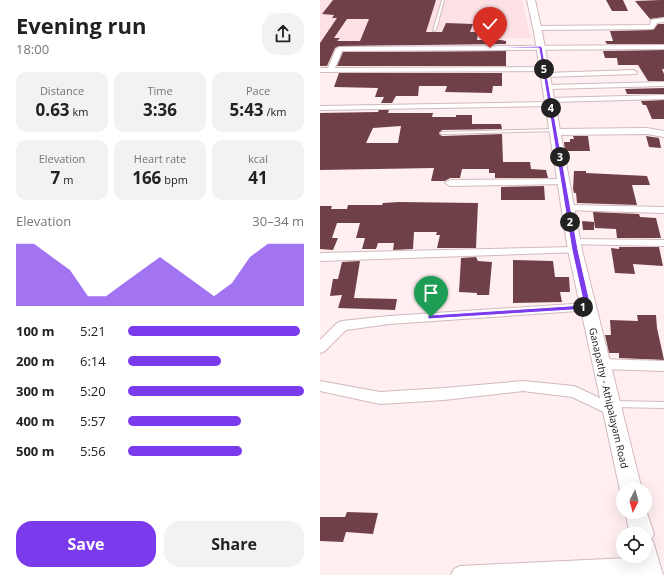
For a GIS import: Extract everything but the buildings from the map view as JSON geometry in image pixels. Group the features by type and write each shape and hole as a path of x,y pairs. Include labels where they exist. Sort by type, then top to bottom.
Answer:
{"main road":[{"name":"Ganapathy - Athipalayam Road","path":"531,0 555,129 574,246 629,483"}],"street":[{"path":"536,28 652,27 654,24 653,21 664,20"},
{"path":"331,70 339,49 664,47"},
{"path":"320,70 664,97"},
{"path":"547,87 633,72"},
{"path":"320,108 547,87 664,84"},
{"path":"555,129 660,125"},
{"path":"555,129 640,130 664,134"},
{"path":"450,183 564,182"},
{"path":"568,208 664,210"},
{"path":"320,257 664,243"},
{"path":"320,348 342,326 389,320 588,307"},
{"path":"601,364 664,366"},
{"path":"320,386 380,398 444,394 523,386 574,392 611,407"},
{"path":"460,575 649,563"}],"lane":[{"path":"434,30 443,0"},
{"path":"442,133 555,129"},
{"path":"611,407 664,405"}],"shaded area":[{"path":"320,0 522,0 531,38 320,42"}],"route":[{"path":"431,317 588,307 575,250 540,47 490,48"}]}
